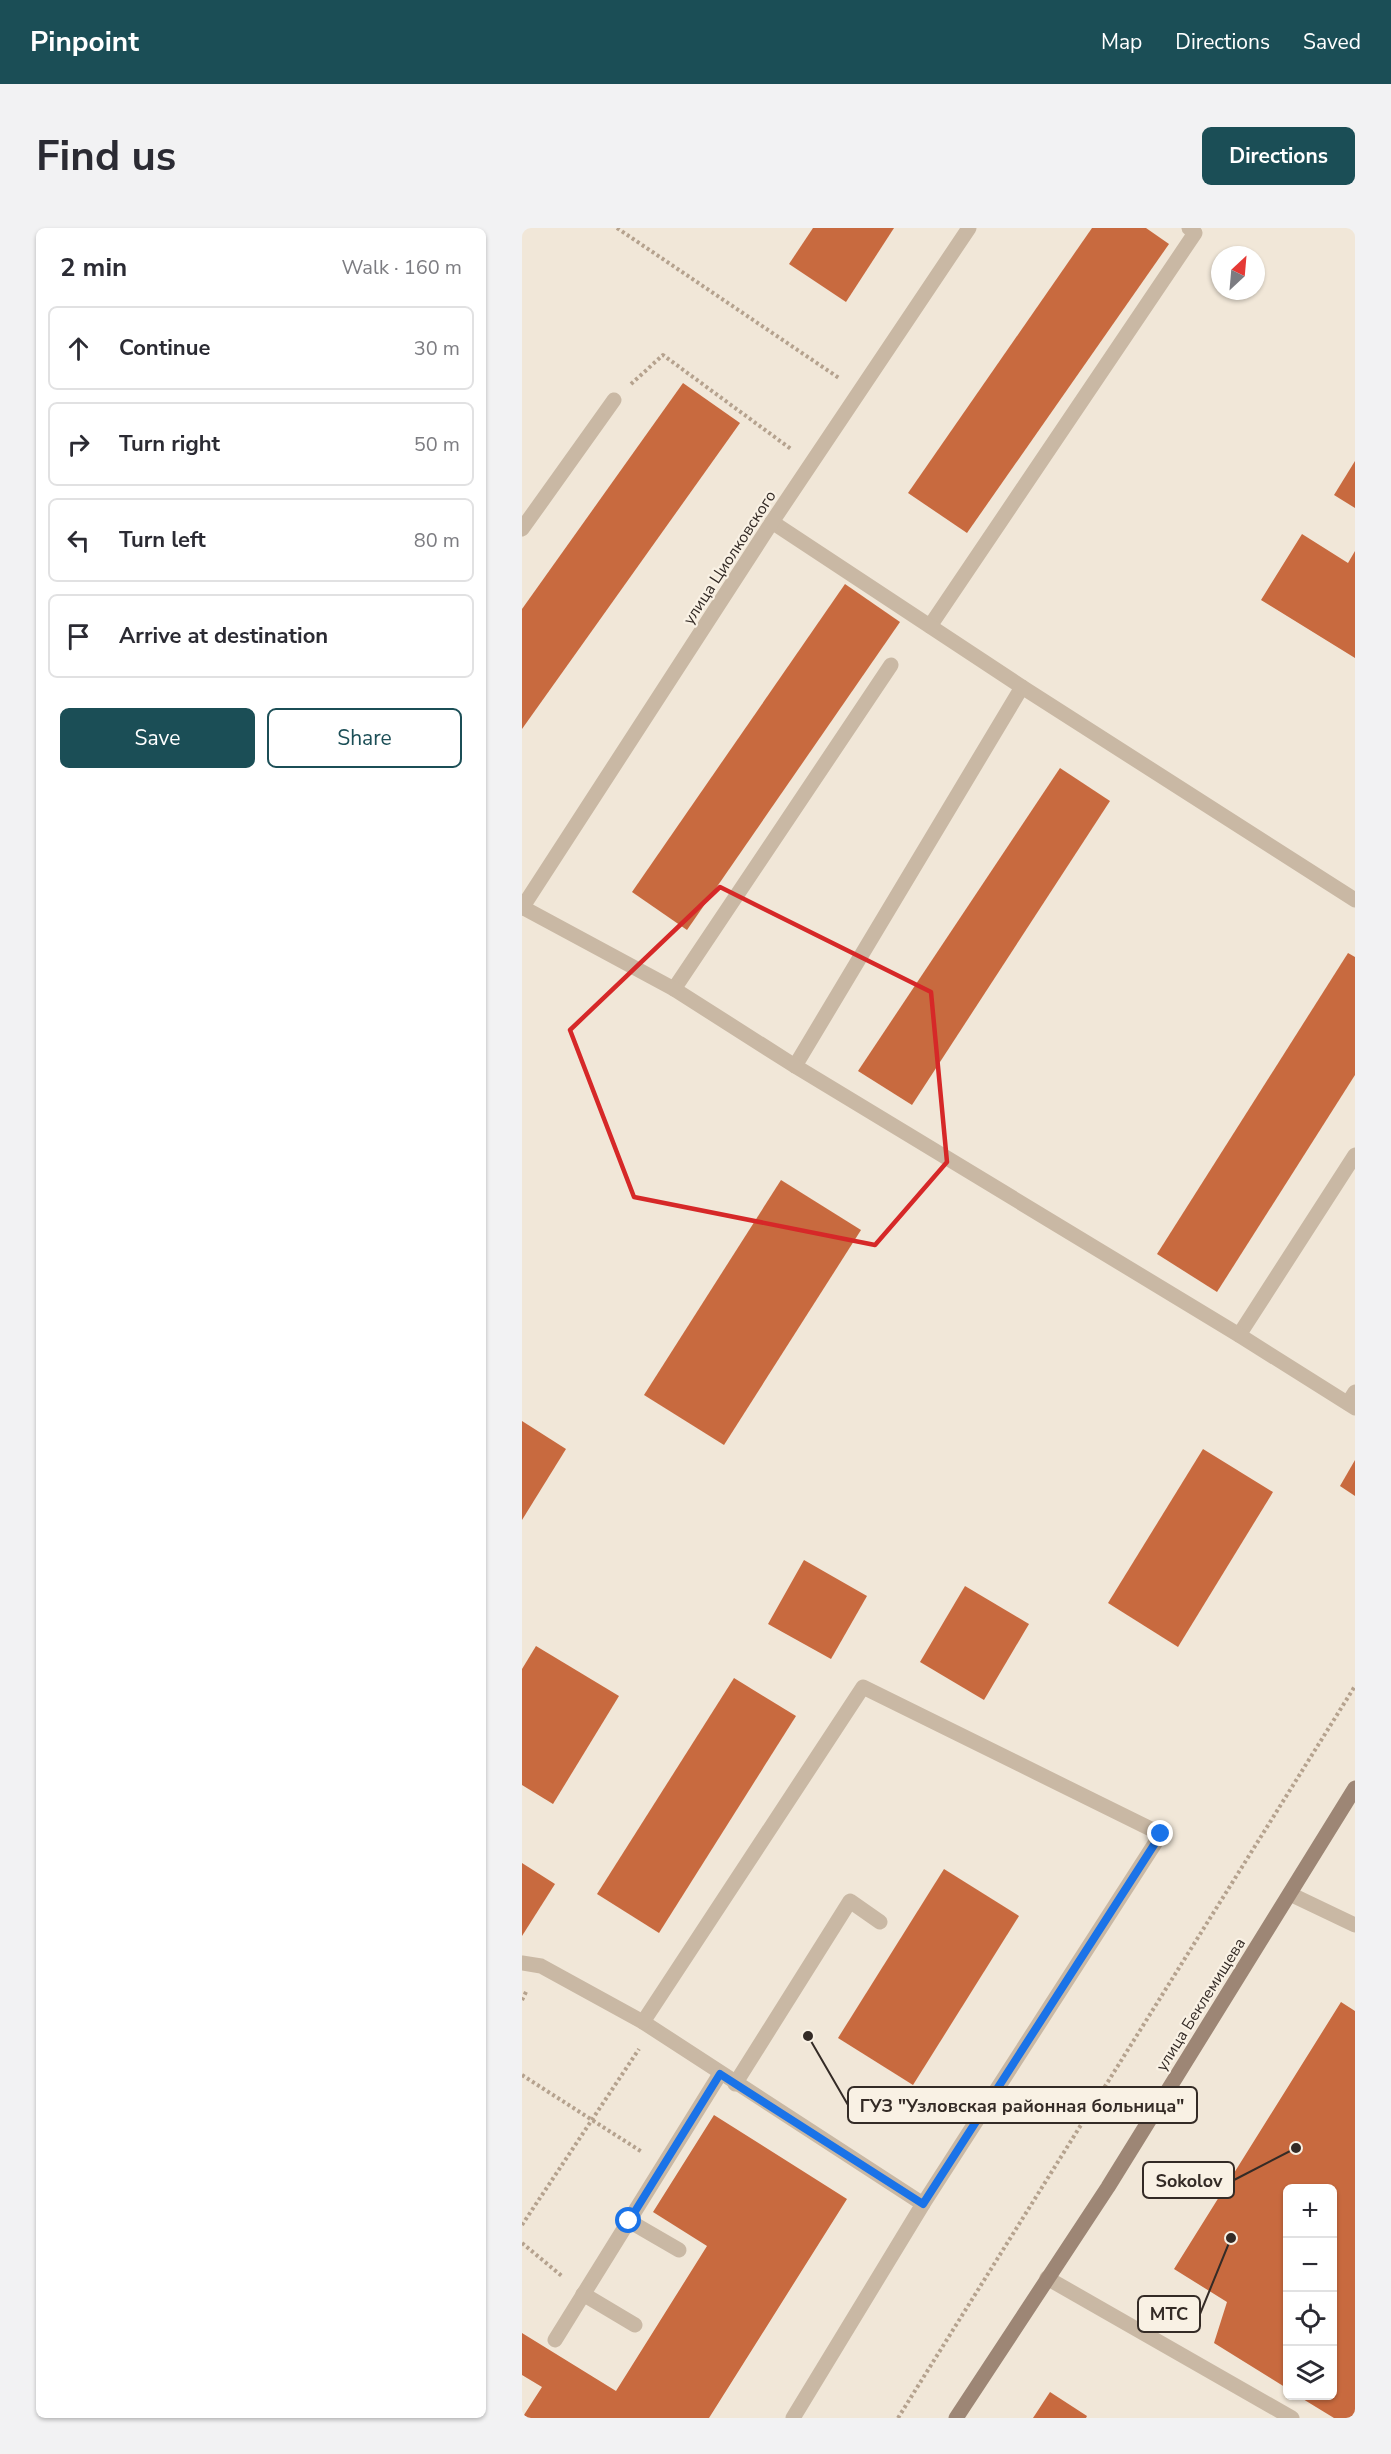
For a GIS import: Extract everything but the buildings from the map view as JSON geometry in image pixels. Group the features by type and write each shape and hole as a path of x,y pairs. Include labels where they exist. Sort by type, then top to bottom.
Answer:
{"main road":[{"name":"улица Беклемищева","path":"956,2418 1108,2187 1355,1788"}],"street":[{"name":"улица Циолковского","path":"522,907 772,522 969,228"},
{"path":"930,626 1195,233 1189,228"},
{"path":"522,529 614,400"},
{"path":"772,522 1022,687 1355,900"},
{"path":"674,989 891,665"},
{"path":"795,1066 1022,687"},
{"path":"522,907 674,989 795,1066 1352,1401"},
{"path":"1239,1335 1355,1155"},
{"path":"648,2025 863,1687 1161,1834 923,2204 793,2418"},
{"path":"1290,1894 1355,1925"},
{"path":"735,2084 850,1901 880,1922"},
{"path":"522,1963 541,1966 648,2025 735,2084 923,2204"},
{"path":"555,2340 720,2074"},
{"path":"629,2221 679,2250"},
{"path":"1047,2278 1292,2418"},
{"path":"583,2294 635,2325"}],"path":[{"path":"617,228 859,392"},
{"path":"614,400 663,355 811,464"},
{"path":"898,2418 1355,1686"},
{"path":"522,2225 592,2120 648,2025"},
{"path":"522,2075 663,2166"},
{"path":"522,2243 583,2294"}],"highlighted area":[{"path":"720,887 931,992 947,1162 875,1245 634,1197 570,1030"}],"place":[{"name":"ГУЗ \"Узловская районная больница\"","path":"808,2036"},
{"name":"Sokolov","path":"1296,2148"},
{"name":"МТС","path":"1231,2238"}],"route":[{"path":"629,2221 720,2074 923,2204 1161,1834"}]}
